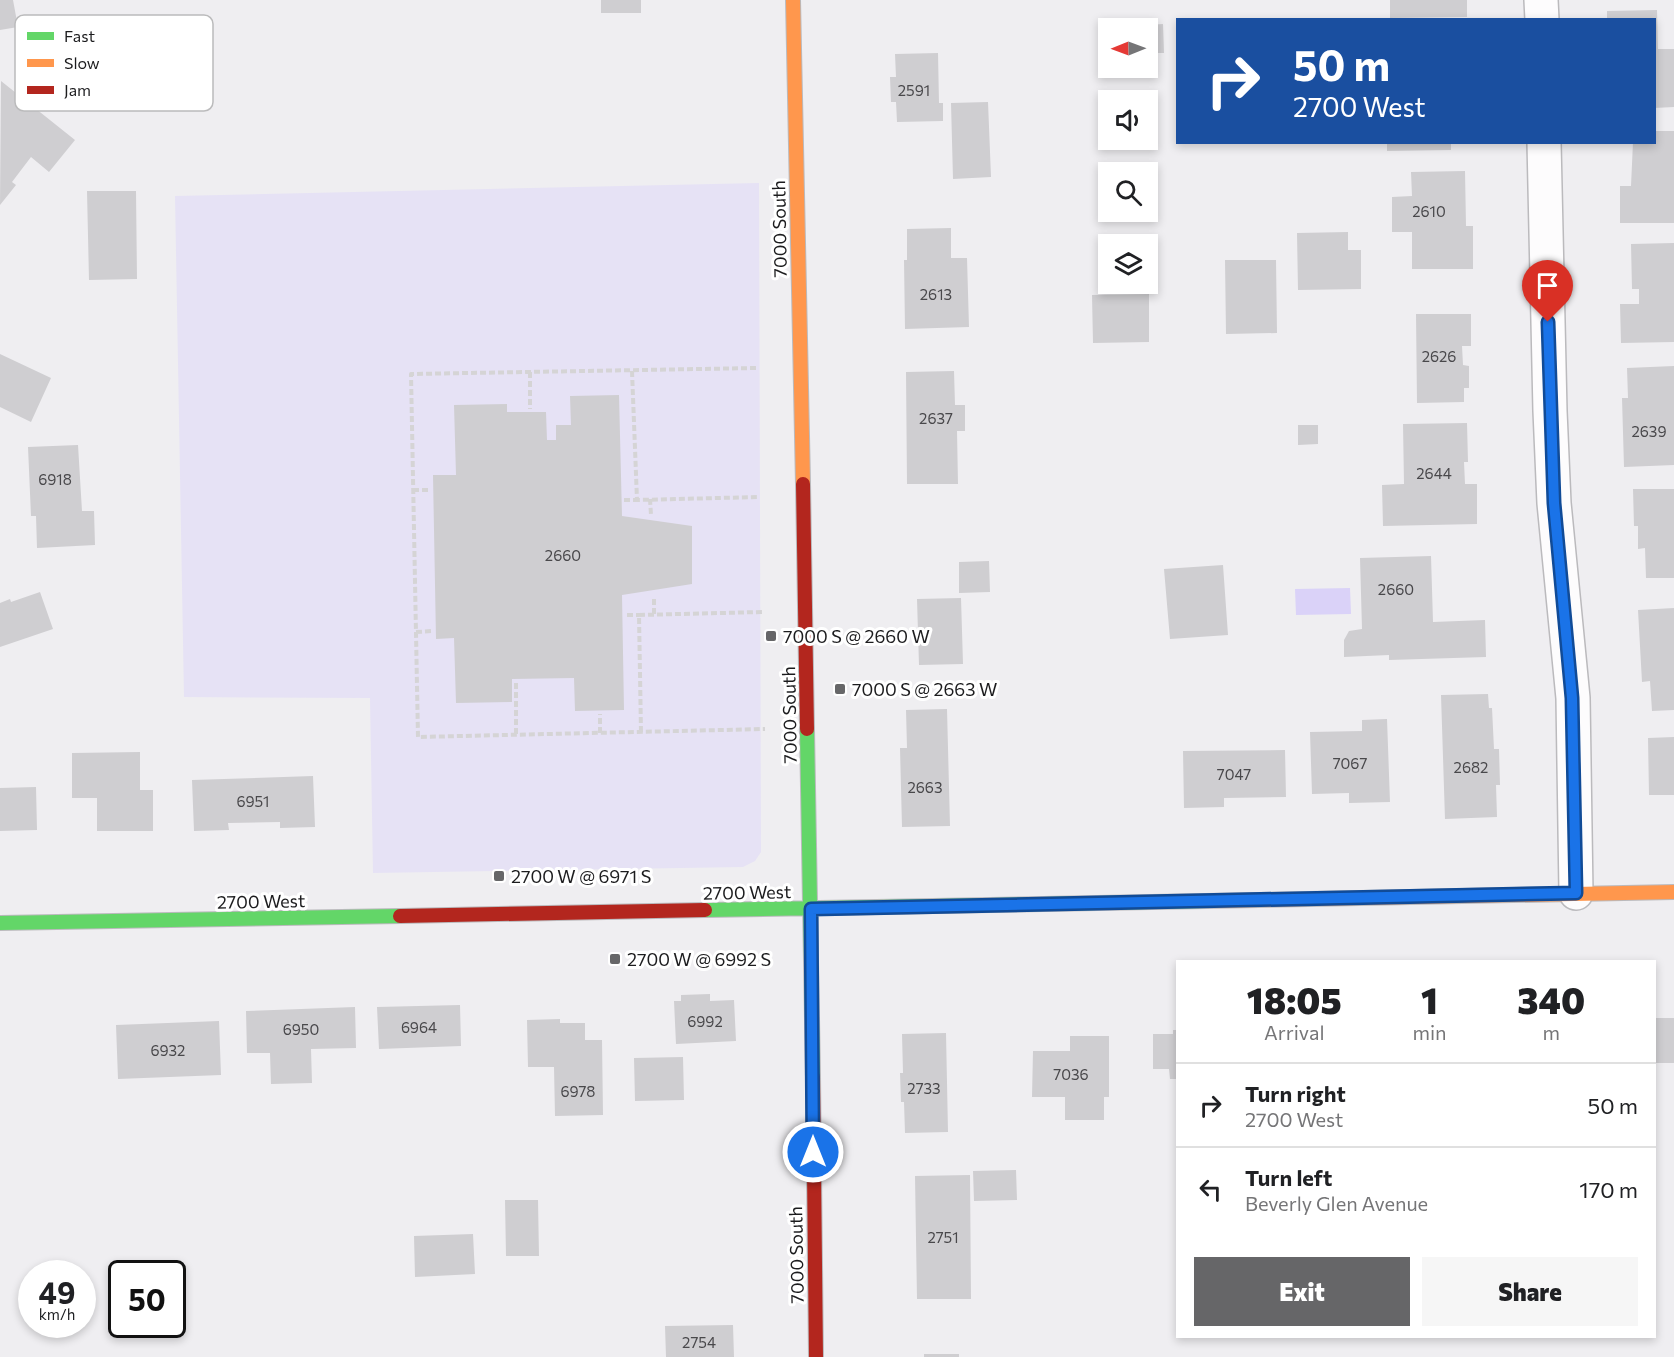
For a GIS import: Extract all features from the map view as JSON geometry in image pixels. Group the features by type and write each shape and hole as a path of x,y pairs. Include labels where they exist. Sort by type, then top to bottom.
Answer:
{"main road":[{"name":"7000 South","path":"793,0 811,909 816,1357"},
{"name":"2700 West","path":"0,923 1674,892"}],"street":[{"path":"1541,0 1542,18"},
{"path":"1544,144 1550,423 1555,515 1572,698 1576,893"}],"path":[{"path":"756,368 411,374 418,737 765,729"},
{"path":"632,371 637,500"},
{"path":"530,372 530,409"},
{"path":"413,490 431,490"},
{"path":"624,500 759,497"},
{"path":"650,500 651,515"},
{"path":"654,599 654,615"},
{"path":"627,615 762,612"},
{"path":"639,615 641,732"},
{"path":"416,632 433,631"},
{"path":"516,683 516,735"},
{"path":"600,714 600,733"}],"shaded area":[{"path":"759,183 761,852 755,861 743,867 373,873 370,698 184,697 175,196"},
{"path":"1350,588 1351,614 1296,615 1295,589"}],"building":[{"path":"0,0 13,0 15,28 0,30"},
{"path":"601,0 641,0 641,13 601,13"},
{"path":"1390,0 1467,0 1467,17 1390,18"},
{"path":"1657,10 1658,49 1674,49 1674,107 1656,108 1656,18 1607,18 1607,11"},
{"path":"1158,24 1163,24 1164,53 1158,53"},
{"path":"938,53 939,103 943,103 943,121 897,122 896,102 891,102 890,77 896,77 895,54"},
{"path":"1,81 15,92 15,111 39,111 75,140 49,172 31,157 12,182 16,185 0,205"},
{"path":"988,102 991,177 953,179 951,103"},
{"path":"1656,131 1674,131 1674,223 1620,223 1620,186 1631,186 1633,144 1656,144"},
{"path":"1387,144 1451,144 1451,150 1387,151"},
{"path":"1465,171 1466,226 1473,226 1473,269 1412,269 1412,232 1392,232 1392,197 1412,196 1411,172"},
{"path":"87,191 136,191 137,279 89,280"},
{"path":"951,228 951,258 967,258 969,327 905,329 904,260 907,260 907,229"},
{"path":"1348,232 1348,250 1361,250 1361,289 1298,290 1297,233"},
{"path":"1674,243 1674,342 1621,343 1620,304 1639,304 1639,289 1632,289 1631,244"},
{"path":"1225,260 1276,260 1277,333 1226,334"},
{"path":"1149,294 1149,342 1093,343 1092,295"},
{"path":"1416,314 1471,314 1471,346 1462,346 1463,365 1469,366 1469,388 1464,388 1464,402 1417,403"},
{"path":"0,354 51,378 31,422 0,407"},
{"path":"1674,366 1674,465 1624,467 1622,398 1628,398 1627,368"},
{"path":"954,371 955,405 965,405 965,431 957,431 958,484 907,484 906,372"},
{"path":"619,395 622,516 692,526 692,584 622,595 624,710 575,711 574,678 512,679 512,702 456,703 454,638 436,639 433,475 456,475 454,405 507,404 507,412 546,412 547,440 556,440 556,425 571,425 570,396"},
{"path":"1467,423 1468,462 1464,462 1465,484 1477,484 1477,524 1383,526 1382,485 1404,484 1403,424"},
{"path":"1298,425 1318,425 1318,444 1298,445"},
{"path":"78,445 82,511 94,511 95,545 37,548 36,516 31,516 28,447"},
{"path":"1633,489 1674,489 1674,578 1646,578 1645,548 1638,549 1638,526 1634,526"},
{"path":"1431,556 1433,622 1485,620 1486,657 1389,660 1389,655 1344,657 1344,640 1349,631 1362,629 1360,558"},
{"path":"989,561 990,592 959,593 959,562"},
{"path":"1223,565 1228,635 1170,639 1164,569"},
{"path":"40,592 53,629 0,647 0,603 10,599 11,602"},
{"path":"961,598 963,664 919,665 917,599"},
{"path":"1674,608 1674,710 1652,711 1650,681 1642,682 1638,610"},
{"path":"1488,694 1489,708 1492,708 1494,749 1499,749 1500,785 1496,785 1497,817 1445,819 1441,695"},
{"path":"947,709 950,826 902,827 900,748 907,748 906,710"},
{"path":"1387,719 1390,802 1349,803 1349,793 1312,794 1310,732 1362,731 1362,720"},
{"path":"1674,737 1674,795 1649,795 1648,738"},
{"path":"1285,750 1286,797 1224,798 1224,807 1184,808 1183,751"},
{"path":"140,752 140,790 153,790 153,831 97,831 97,798 72,798 72,753"},
{"path":"313,776 315,827 280,828 280,822 228,823 229,830 194,831 192,780"},
{"path":"36,787 37,830 0,831 0,788"},
{"path":"710,994 710,1001 734,1000 736,1041 676,1044 674,1001 681,1001 681,995"},
{"path":"460,1005 461,1046 379,1049 377,1007"},
{"path":"355,1007 356,1048 311,1049 312,1083 271,1084 270,1053 247,1053 246,1011"},
{"path":"1656,1018 1674,1018 1674,1063 1656,1063"},
{"path":"560,1019 560,1023 585,1023 585,1040 602,1040 603,1115 555,1116 554,1067 528,1067 527,1020"},
{"path":"219,1021 221,1075 118,1079 116,1025"},
{"path":"1173,1030 1176,1030 1176,1079 1170,1079 1169,1069 1153,1069 1153,1034 1173,1034"},
{"path":"946,1033 948,1132 905,1133 900,1073 903,1073 902,1034"},
{"path":"1070,1036 1109,1036 1109,1097 1104,1097 1104,1120 1065,1120 1065,1097 1032,1097 1033,1051 1070,1051"},
{"path":"683,1057 684,1100 635,1101 634,1058"},
{"path":"1016,1170 1017,1200 974,1201 973,1171"},
{"path":"970,1175 971,1299 917,1299 915,1176"},
{"path":"505,1200 538,1200 539,1256 506,1256"},
{"path":"473,1234 475,1274 415,1277 414,1236"},
{"path":"733,1325 734,1357 666,1357 665,1326"},
{"path":"924,1354 959,1354 959,1357 924,1357"}],"traffic: fast":[{"path":"807,729 813,1077"},
{"path":"705,910 1206,901"},
{"path":"0,923 400,916"}],"traffic: slow":[{"path":"793,0 803,484"},
{"path":"1206,901 1674,892"}],"traffic: jam":[{"path":"803,484 807,729"},
{"path":"400,916 705,910"},
{"path":"813,1077 816,1357"}],"place":[{"name":"7000 S @ 2660 W","path":"771,636"},
{"name":"7000 S @ 2663 W","path":"840,689"},
{"name":"2700 W @ 6971 S","path":"499,876"},
{"name":"2700 W @ 6992 S","path":"615,959"}],"route":[{"path":"813,1152 811,909 1576,893 1572,698 1554,503 1548,322"}]}
